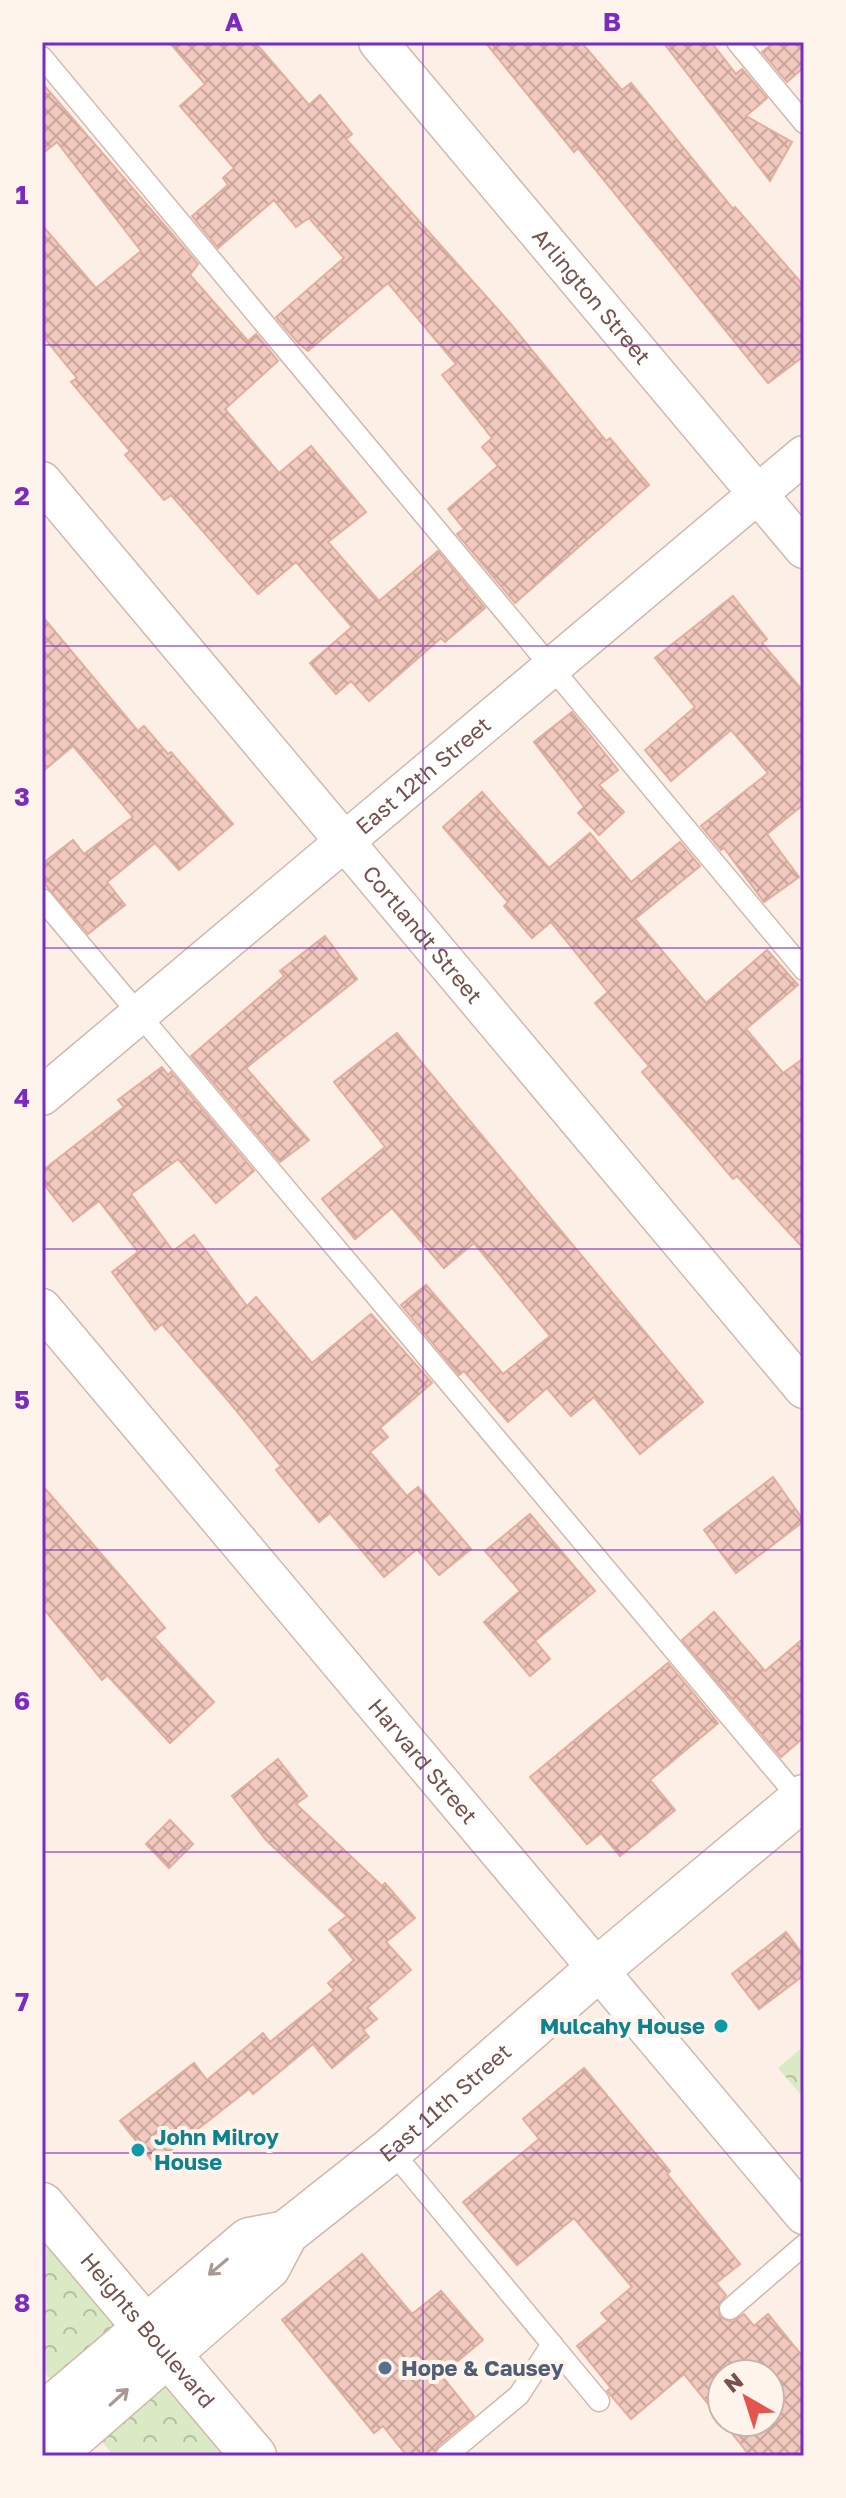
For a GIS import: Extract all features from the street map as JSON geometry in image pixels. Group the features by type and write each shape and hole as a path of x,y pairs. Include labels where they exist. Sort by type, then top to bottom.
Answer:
{"main road":[{"name":"East 11th Street","path":"56,2431 157,2341 268,2267 286,2233 391,2150 598,1969 803,1801"},
{"name":"Heights Boulevard","path":"42,2205 254,2456"}],"street":[{"name":"Arlington Street","path":"378,42 804,549"},
{"name":"East 12th Street","path":"42,1096 804,455"},
{"name":"Cortlandt Street","path":"42,481 804,1389"},
{"name":"Harvard Street","path":"42,1308 804,2215"}],"lane":[{"path":"737,42 804,123"},
{"path":"42,57 804,970"},
{"path":"42,899 803,1801"},
{"path":"391,2150 599,2401"},
{"path":"730,2309 804,2245"},
{"path":"446,2456 519,2395 552,2344"}],"green space":[{"path":"804,2046 804,2091 800,2094 778,2068"},
{"path":"42,2232 232,2456 114,2456 42,2370"}],"building":[{"path":"169,42 255,42 309,105 320,95 352,134 346,139 509,322 606,441 610,438 649,485 515,603 457,534 464,529 448,509 498,466 482,447 492,438 442,375 456,364 388,283 308,351 298,343 276,317 344,258 309,218 296,227 274,200 218,248 192,216 228,185 223,178 234,168 180,106 205,84"},
{"path":"485,42 581,42 622,90 631,83 733,209 735,207 804,286 804,356 768,383 578,148 574,152"},
{"path":"663,42 711,42 736,74 742,69 767,98 746,116 792,142 770,181"},
{"path":"774,42 804,42 804,67 787,82 762,52"},
{"path":"42,83 198,264 190,275 248,341 256,334 278,361 225,409 279,473 311,446 366,512 328,542 379,601 438,551 485,608 445,642 441,638 369,701 351,681 336,694 310,663 352,627 296,562 258,594 171,495 164,500 125,455 130,451 71,382 77,378 42,335 42,225 96,288 141,251 57,142 42,154"},
{"path":"733,596 767,639 762,643 804,692 804,804 767,834 799,877 764,902 724,848 721,850 701,826 768,773 731,730 671,781 645,750 695,707 655,658"},
{"path":"42,616 138,731 144,726 168,754 171,752 233,824 179,870 155,843 107,882 125,905 88,934 42,881 42,864 73,840 84,854 133,817 73,746 42,772"},
{"path":"572,712 618,770 599,785 624,812 599,835 578,813 584,807 534,742"},
{"path":"482,792 549,868 590,833 631,882 680,842 700,866 635,919 706,1003 767,950 798,985 746,1029 783,1073 804,1058 804,1249 737,1176 733,1179 642,1072 649,1066 595,1003 608,992 551,922 532,938 504,906 508,902 443,827"},
{"path":"325,936 357,979 246,1068 309,1140 280,1162 191,1056 284,976 280,971"},
{"path":"397,1033 703,1402 640,1454 594,1397 571,1416 547,1388 508,1422 464,1371 459,1375 401,1305 426,1285 503,1374 550,1336 474,1243 444,1268 392,1208 355,1239 322,1199 385,1147 334,1082"},
{"path":"162,1067 168,1075 171,1072 254,1171 216,1203 178,1159 131,1194 173,1251 194,1235 247,1306 256,1297 312,1363 371,1314 432,1383 380,1428 388,1437 370,1452 407,1496 418,1487 471,1549 439,1575 417,1549 384,1577 330,1513 319,1522 276,1470 281,1466 231,1404 162,1324 155,1330 112,1272 138,1252 99,1201 73,1221 42,1182 42,1171 124,1107 118,1100"},
{"path":"773,1477 804,1521 736,1573 704,1530"},
{"path":"42,1485 165,1628 154,1637 214,1702 170,1743 107,1675 102,1680 42,1607"},
{"path":"530,1514 595,1591 535,1641 550,1659 530,1676 484,1622 520,1591 485,1551"},
{"path":"714,1612 765,1671 804,1638 804,1737 781,1757 682,1640"},
{"path":"668,1663 718,1723 650,1780 675,1810 620,1856 601,1833 587,1844 530,1777"},
{"path":"278,1759 307,1796 296,1804 382,1886 385,1883 415,1918 386,1942 411,1970 367,2008 377,2019 363,2030 369,2037 332,2068 313,2044 253,2094 249,2089 154,2163 120,2121 194,2063 207,2080 263,2033 270,2042 334,1990 328,1983 354,1960 329,1930 347,1916 266,1840 232,1796"},
{"path":"170,1820 193,1844 169,1868 146,1844"},
{"path":"786,1932 804,1956 804,1975 759,2009 732,1974"},
{"path":"584,2068 670,2171 667,2174 740,2264 716,2283 726,2295 718,2306 720,2317 732,2322 744,2314 754,2326 768,2314 804,2358 804,2456 750,2456 736,2438 786,2438 786,2358 706,2358 706,2401 684,2374 631,2419 607,2391 611,2388 577,2346 608,2321 601,2313 632,2287 574,2218 517,2265 463,2202 539,2139 523,2119"},
{"path":"362,2254 412,2314 441,2291 483,2340 441,2375 474,2416 438,2446 433,2456 407,2456 383,2426 374,2433 282,2320"}],"place":[{"name":"Mulcahy House","path":"721,2026"},
{"name":"John Milroy House","path":"138,2150"},
{"name":"Hope & Causey","path":"385,2368"}]}
